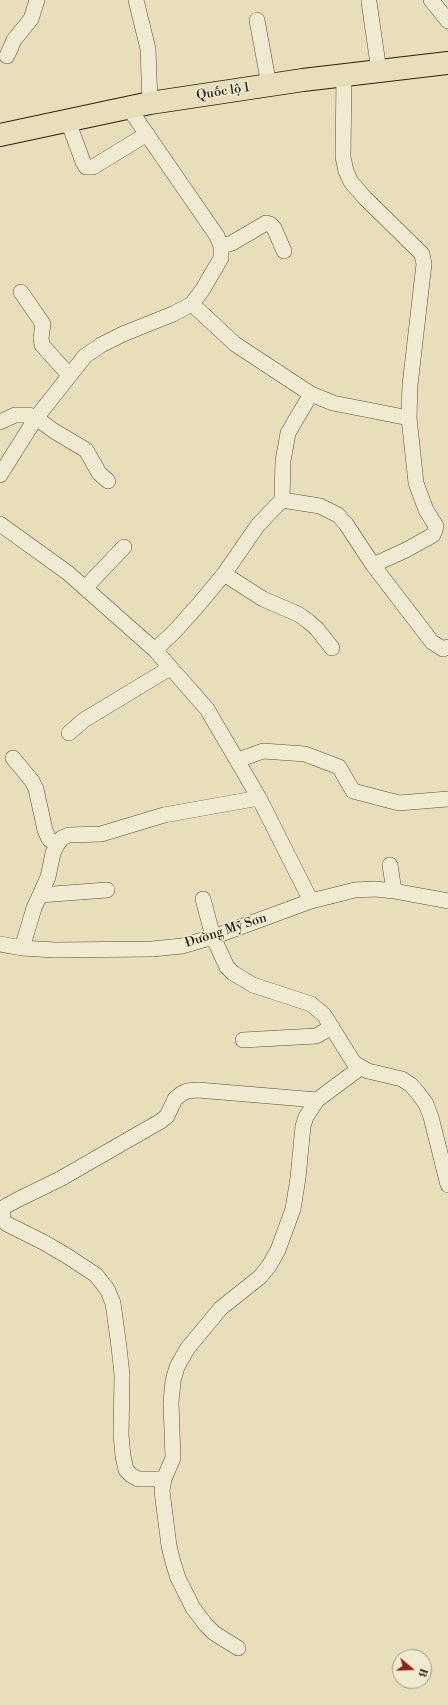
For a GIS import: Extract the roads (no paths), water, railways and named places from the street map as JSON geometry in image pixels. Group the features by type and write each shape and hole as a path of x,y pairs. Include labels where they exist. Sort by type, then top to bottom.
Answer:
{"highway":[{"name":"Quốc lộ 1","path":"0,135 150,103 269,85 448,63"}],"street":[{"path":"7,56 14,40 31,19 37,0"},
{"path":"136,0 148,49 150,103"},
{"path":"431,0 448,21"},
{"path":"369,2 379,71"},
{"path":"257,20 269,85"},
{"path":"344,75 343,157 346,171 351,182 365,198 422,254 424,264 410,385 409,418 416,484 426,510 436,526 433,535 406,550 373,565"},
{"path":"0,475 36,418 85,356 100,345 173,314 192,304 216,268 220,258 221,246 218,236 128,107"},
{"path":"68,121 86,167 93,167 147,134"},
{"path":"221,246 232,243 266,223 270,224 274,228 284,251"},
{"path":"21,292 43,324 41,338 42,345 69,375"},
{"path":"192,304 235,344 311,394 333,403 409,418"},
{"path":"155,650 175,631 224,574 258,526 282,500 283,461 288,433 311,394"},
{"path":"0,422 15,415 36,418 54,431 86,450 99,473 108,481"},
{"path":"282,500 320,506 338,515 346,524 373,565 432,642 443,649 448,647"},
{"path":"0,524 60,566 86,588 155,650 207,709 259,798 311,901"},
{"path":"86,588 124,547"},
{"path":"224,574 263,599 298,614 308,620 332,648"},
{"path":"69,733 84,720 170,668"},
{"path":"238,760 262,751 305,754 339,767 353,791 399,803 448,799"},
{"path":"13,758 32,781 36,789 45,830 49,839 57,845"},
{"path":"22,948 30,921 48,877 53,853 62,838 69,835 101,834 164,815 259,798"},
{"path":"390,865 394,891"},
{"name":"Đường Mỹ Sơn","path":"0,944 22,948 62,950 152,949 182,946 213,937 311,901 355,890 375,889 394,891 448,901"},
{"path":"40,894 107,890"},
{"path":"203,899 213,937 227,968 253,984 311,1004 324,1015 349,1057 360,1068 402,1078 418,1093 426,1104 431,1117 448,1185"},
{"path":"243,1040 316,1036 332,1027"},
{"path":"238,1648 214,1633 193,1608 178,1578 169,1546 162,1492 164,1480 173,1458 171,1403 173,1381 176,1367 186,1349 221,1308 260,1277 269,1266 278,1250 293,1209 304,1126 309,1113 317,1100 360,1068"},
{"path":"164,1480 138,1478 131,1475 126,1470 121,1435 122,1375 120,1354 113,1303 107,1289 96,1275 67,1256 7,1224 3,1220 2,1210 6,1206 60,1179 162,1121 167,1116 175,1100 187,1091 198,1090 317,1100"}]}
